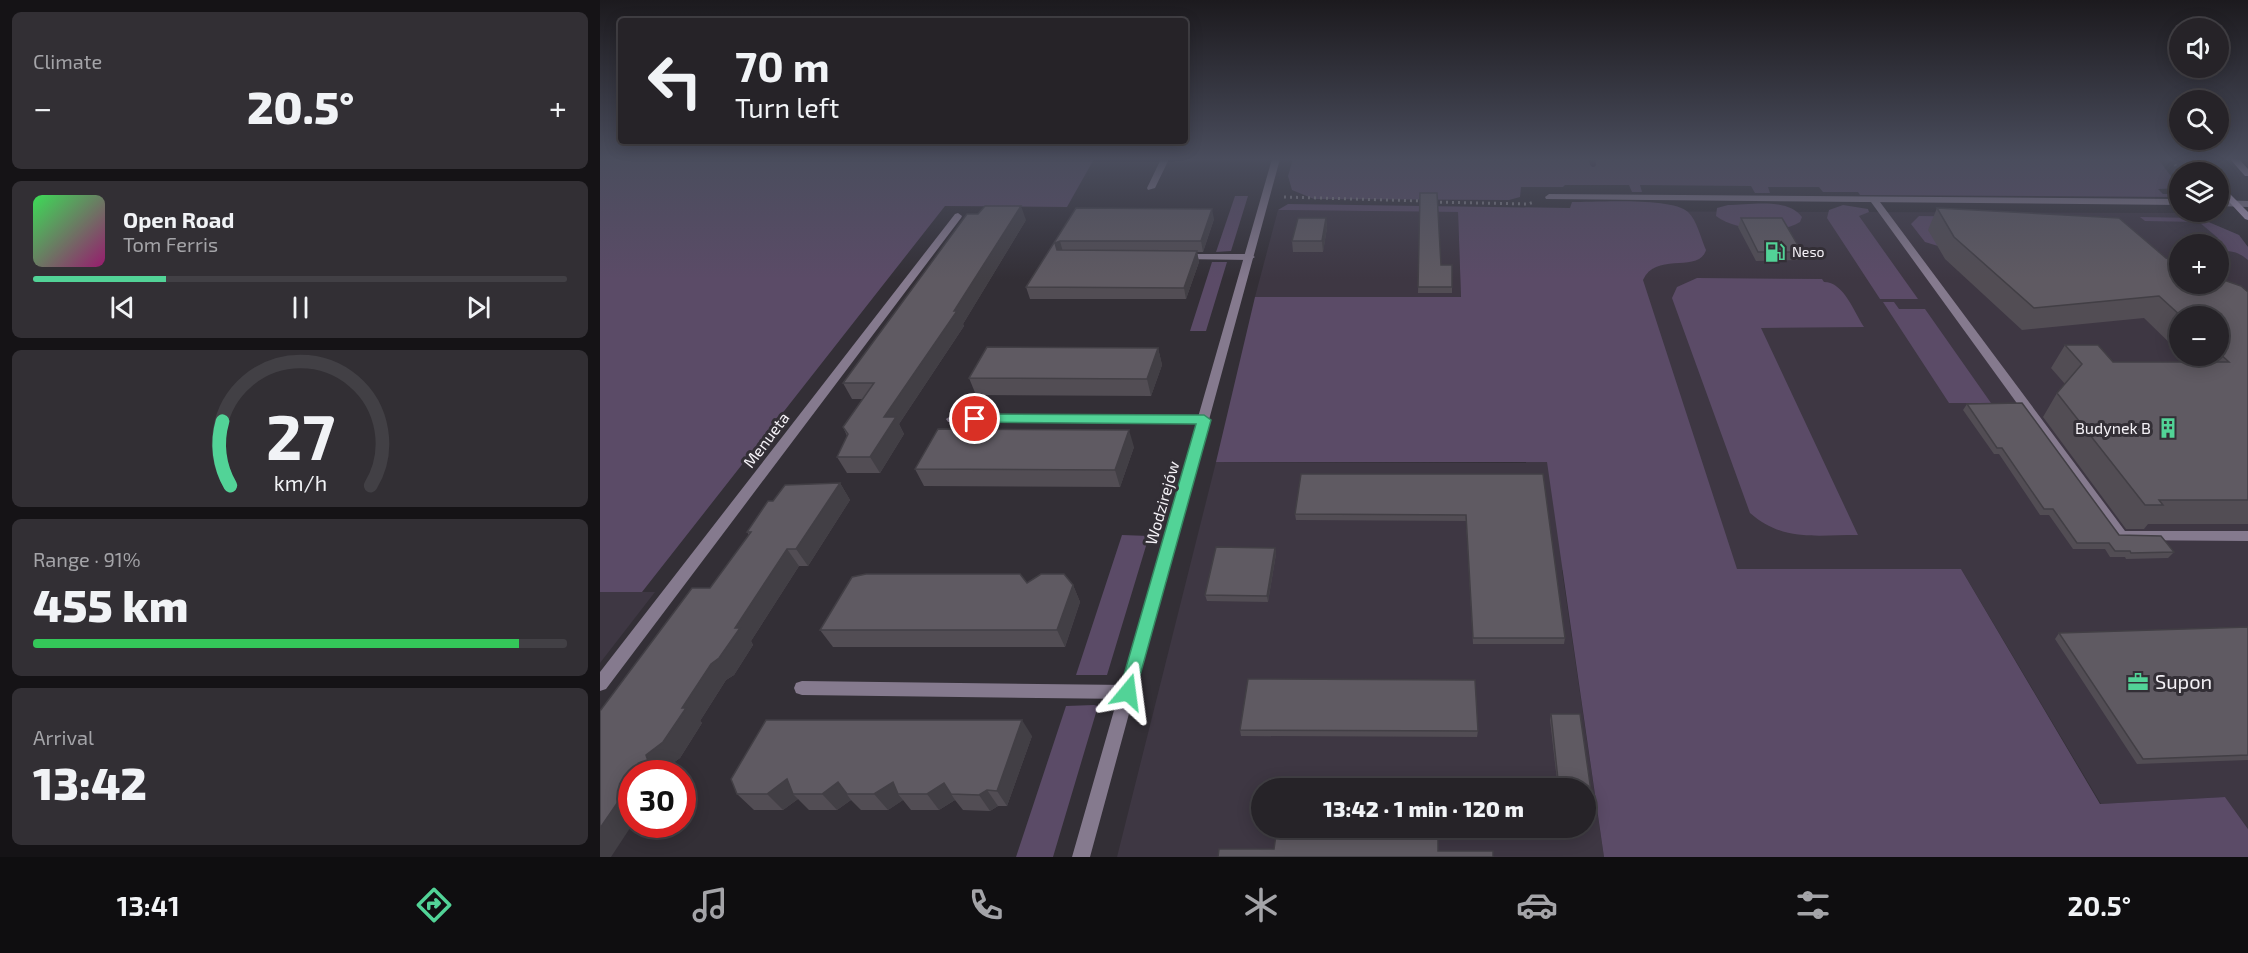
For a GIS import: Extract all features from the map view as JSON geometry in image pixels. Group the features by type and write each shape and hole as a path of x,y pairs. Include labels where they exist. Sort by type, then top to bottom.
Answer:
{"main road":[{"path":"2232,199 2248,217"}],"street":[{"name":"Wodzirejów","path":"1082,857 1265,199"},
{"path":"1765,199 2169,202"},
{"path":"1874,200 2121,536 2248,536"},
{"path":"2229,203 2248,204"},
{"name":"Menueta","path":"600,684 958,216"},
{"path":"1168,257 1250,257"},
{"path":"952,419 1204,420"},
{"path":"802,688 1128,692"}],"path":[{"path":"1341,199 1528,204 1543,199"}],"shaded area":[{"path":"600,199 1072,199 1067,207 945,206 642,592 600,592"},
{"path":"1234,199 1247,199 1231,251 1216,252"},
{"path":"1314,199 1513,199 1314,199"},
{"path":"1633,201 1667,204 1680,207 1688,212 1696,225 1706,250 1702,257 1695,261 1657,266 1649,271 1643,280 1737,569 1961,569 2100,804 2225,797 2248,829 2248,857 1604,857 1596,802 1596,778 1593,778 1547,462 1216,462 1255,297 1461,297 1458,212 1278,210 1288,204 1570,208 1572,202"},
{"path":"1778,204 1796,211 1802,217 1800,222 1781,229 1757,229 1734,225 1716,216 1717,208 1728,205"},
{"path":"1843,205 1868,209 1869,212 1859,216 1918,299 1880,299 1827,218 1829,210"},
{"path":"1278,210 1458,212 1461,298 1255,297"},
{"path":"1512,211 2169,213 2169,222 2208,222 2239,235 2248,247 2248,829 2225,797 2101,804 1961,569 1562,570 1592,778 1251,778 1251,838 1596,838 1596,802 1604,857 1117,857 1216,462 1526,463"},
{"path":"1919,216 1991,217 1938,246 1925,242 1911,224"},
{"path":"2140,217 2169,217 2169,221 2145,221"},
{"path":"2199,222 2208,222 2239,235 2248,247 2248,260 2237,253 2229,252 2229,234 2213,234"},
{"path":"1212,262 1227,262 1206,331 1190,331"},
{"path":"1697,278 1822,279 1837,287 1848,299 1864,327 1761,328 1858,535 1814,536 1788,533 1775,529 1750,513 1672,298 1677,287"},
{"path":"1883,302 1894,302 1899,309 1925,309 1991,403 1949,403"},
{"path":"1122,535 1149,536 1107,675 1076,675"},
{"path":"600,592 655,592 600,663"},
{"path":"1066,706 1098,706 1053,857 1016,857"}],"building":[{"path":"1420,199 1437,199 1441,265 1452,265 1452,287 1418,287"},
{"path":"985,206 1021,206 954,311 957,311 884,417 896,417 870,457 837,457 848,434 843,427 874,383 843,383 967,214 978,214"},
{"path":"1076,208 1212,209 1201,241 1060,241 1055,243 1057,250 1197,251 1184,288 1026,287"},
{"path":"1937,208 2119,218 2169,259 2169,294 2229,294 2229,282 2241,286 2248,292 2248,500 2159,500 2163,505 2145,505 2057,393 2082,364 2065,345 2098,345 2113,362 2169,362 2169,366 2229,366 2229,306 2170,306 2159,296 2034,308 1954,237"},
{"path":"1298,218 1326,218 1322,241 1292,241"},
{"path":"1741,218 1782,218 1802,252 1758,252"},
{"path":"987,347 1158,348 1147,379 969,378"},
{"path":"2022,403 2119,535 2161,536 2174,552 2131,553 2130,551 2115,551 2109,543 2077,543 2053,509 2044,509 2002,448 1997,448 1967,404"},
{"path":"938,429 1129,430 1115,470 915,469"},
{"path":"1301,474 1543,474 1565,638 1473,638 1466,515 1295,514"},
{"path":"840,483 796,549 787,549 735,628 740,628 719,658 711,664 663,742 646,755 648,760 618,760 618,802 600,828 600,711 692,588 710,588 751,532 747,532 768,501 773,501 785,485"},
{"path":"1216,547 1275,548 1267,596 1205,595"},
{"path":"866,574 1020,574 1027,583 1041,574 1064,574 1073,585 1057,630 820,630 852,577"},
{"path":"2248,627 2248,755 2143,759 2059,633"},
{"path":"1248,679 1475,680 1478,731 1240,730"},
{"path":"1551,714 1580,714 1589,778 1558,778"},
{"path":"766,720 1022,720 997,791 987,790 979,795 951,794 944,783 927,794 898,794 893,782 874,794 847,794 838,782 822,794 793,794 787,779 767,794 737,794 731,779"},
{"path":"1276,838 1438,838 1438,851 1493,851 1493,857 1218,857 1219,849 1274,849"}],"place":[{"name":"Neso","path":"1775,252"},
{"name":"Budynek B","path":"2168,428"},
{"name":"Supon","path":"2138,682"}],"route":[{"path":"975,419 1204,420 1128,692"}]}
